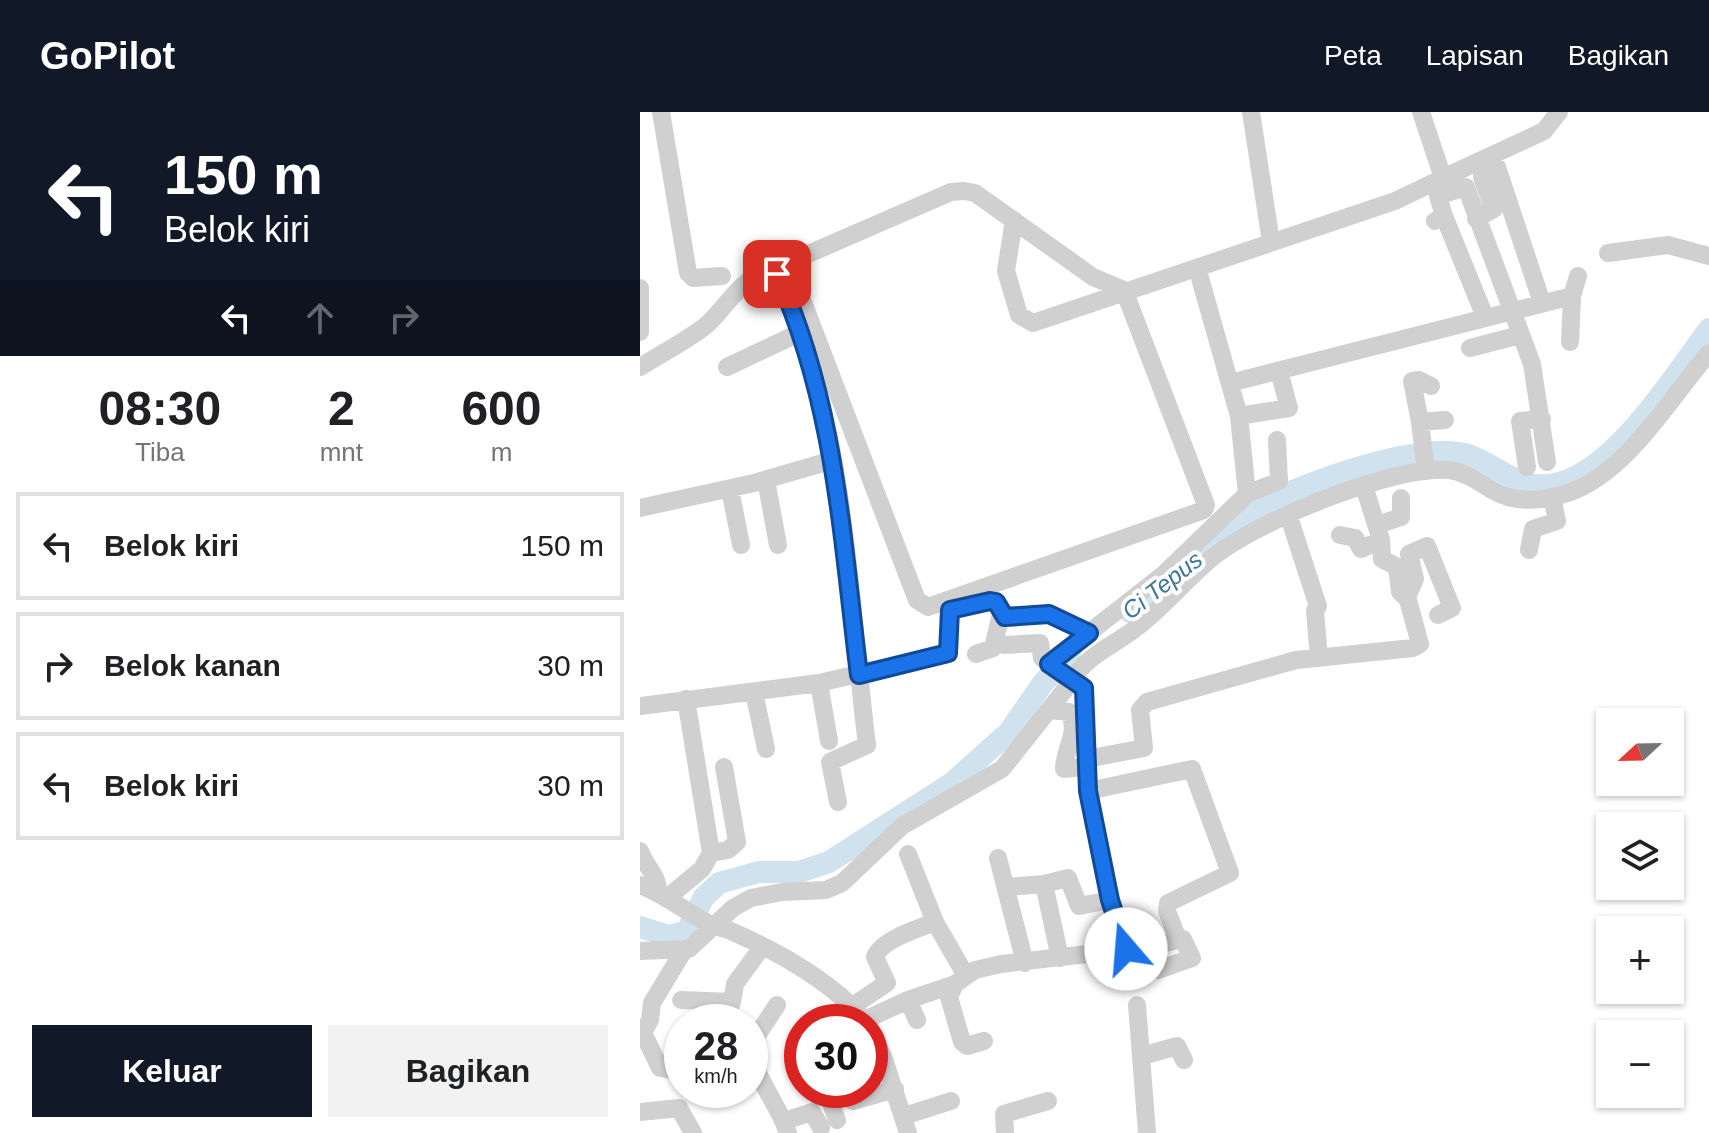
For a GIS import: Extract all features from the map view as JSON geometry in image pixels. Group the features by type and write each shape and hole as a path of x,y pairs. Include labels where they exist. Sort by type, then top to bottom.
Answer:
{"street":[{"path":"661,112 688,273 693,278 722,276"},
{"path":"1251,112 1271,242"},
{"path":"1421,112 1443,178"},
{"path":"1014,220 1006,271 1011,294 1024,321 1033,323 1395,201 1544,131 1559,112"},
{"path":"1476,219 1494,209 1482,177 1497,167 1542,303"},
{"path":"1485,317 1440,218 1438,196 1464,186 1532,364 1547,462"},
{"path":"951,192 975,193 1014,220 1093,277 1124,290 1206,498 1204,510 928,607 920,605 790,274 790,264 951,192"},
{"path":"1608,253 1668,245 1709,256"},
{"path":"640,367 706,325 738,290 771,271 777,274 801,332 819,389 833,460 859,675 867,745 830,762 838,802"},
{"path":"1570,342 1572,296 1578,276"},
{"path":"1200,278 1239,416 1247,494"},
{"path":"640,288 640,332"},
{"path":"1230,383 1572,296"},
{"path":"727,367 801,332"},
{"path":"1470,348 1520,335"},
{"path":"640,951 684,950 694,946 711,925 751,898 782,892 826,890 842,883 902,826 1002,769 1086,662 1167,602 1206,563 1288,514 1425,468 1449,470 1511,499 1552,497 1589,484 1646,434 1709,353"},
{"path":"1239,416 1292,417 1279,371"},
{"path":"1425,468 1412,381 1431,386"},
{"path":"1527,467 1520,421 1542,419"},
{"path":"1420,422 1445,420"},
{"path":"1051,665 1164,574 1247,494 1279,481 1277,440"},
{"path":"640,508 730,489 833,460"},
{"path":"766,480 778,545"},
{"path":"1049,710 1069,712 1073,720 1074,731 1064,769 1144,748 1140,710 1147,702 1213,681 1319,658 1417,646 1421,641 1407,597 1400,592 1397,567 1382,559 1379,532 1364,486"},
{"path":"730,489 741,545"},
{"path":"1529,550 1533,529 1557,521 1552,497"},
{"path":"1340,535 1355,538 1361,549 1401,517 1401,498"},
{"path":"1288,514 1318,606 1315,611 1319,658"},
{"path":"1407,597 1415,579 1409,553 1428,547 1452,608 1438,615"},
{"path":"640,706 819,683 949,653 951,610 993,601 1001,614 1010,618 1049,614 1089,633"},
{"path":"976,654 993,648 1001,614"},
{"path":"1004,645 1040,643 1041,655 1069,680 1084,688 1088,791 1110,900 1126,949"},
{"path":"819,683 829,741"},
{"path":"754,692 766,749"},
{"path":"663,895 702,869 711,853 686,699"},
{"path":"711,853 728,850 737,842 724,767"},
{"path":"888,1009 908,1000 955,990 1001,964 1126,949 1150,954 1185,944 1167,911 1168,903 1230,873 1192,769 1088,791"},
{"path":"640,851 645,865 657,878 663,895"},
{"path":"908,854 935,922 955,990 964,1045 984,1041"},
{"path":"998,858 1025,963"},
{"path":"1006,887 1044,884 1068,878 1078,906 1110,900"},
{"path":"1044,884 1060,958"},
{"path":"640,885 663,895 711,925 731,931 789,962 843,1004"},
{"path":"873,1004 887,983 875,957 876,952 895,939 935,922"},
{"path":"681,1000 732,1002 735,984 762,947"},
{"path":"664,1069 660,1068 646,1039 640,1039 650,1020 652,1003 684,950"},
{"path":"908,1000 917,1020"},
{"path":"768,1019 777,1005"},
{"path":"1137,1005 1147,1133"},
{"path":"1142,1056 1176,1046 1184,1060"},
{"path":"888,1074 906,1124 951,1101"},
{"path":"888,1091 895,1089"},
{"path":"768,1098 779,1108 786,1127 812,1112 829,1124 828,1108"},
{"path":"1005,1133 1004,1114 1048,1101"},
{"path":"640,1112 679,1108 693,1133"}],"waterway":[{"name":"Ci Tepus","path":"1130,612 1265,504 1366,465 1425,453 1451,452 1481,460 1528,484 1550,485 1573,478 1596,464 1640,422 1709,329"},
{"name":"Ci Tepus","path":"640,927 669,936 687,931 704,897 719,883 759,872 799,872 829,862 952,783 1009,732 1043,683 1070,654"}],"route":[{"path":"777,274 808,353 828,432 859,675 948,653 950,610 990,601 996,602 1005,617 1049,614 1089,633 1049,664 1071,682 1082,684 1084,688 1088,791 1110,900 1126,949"}]}
